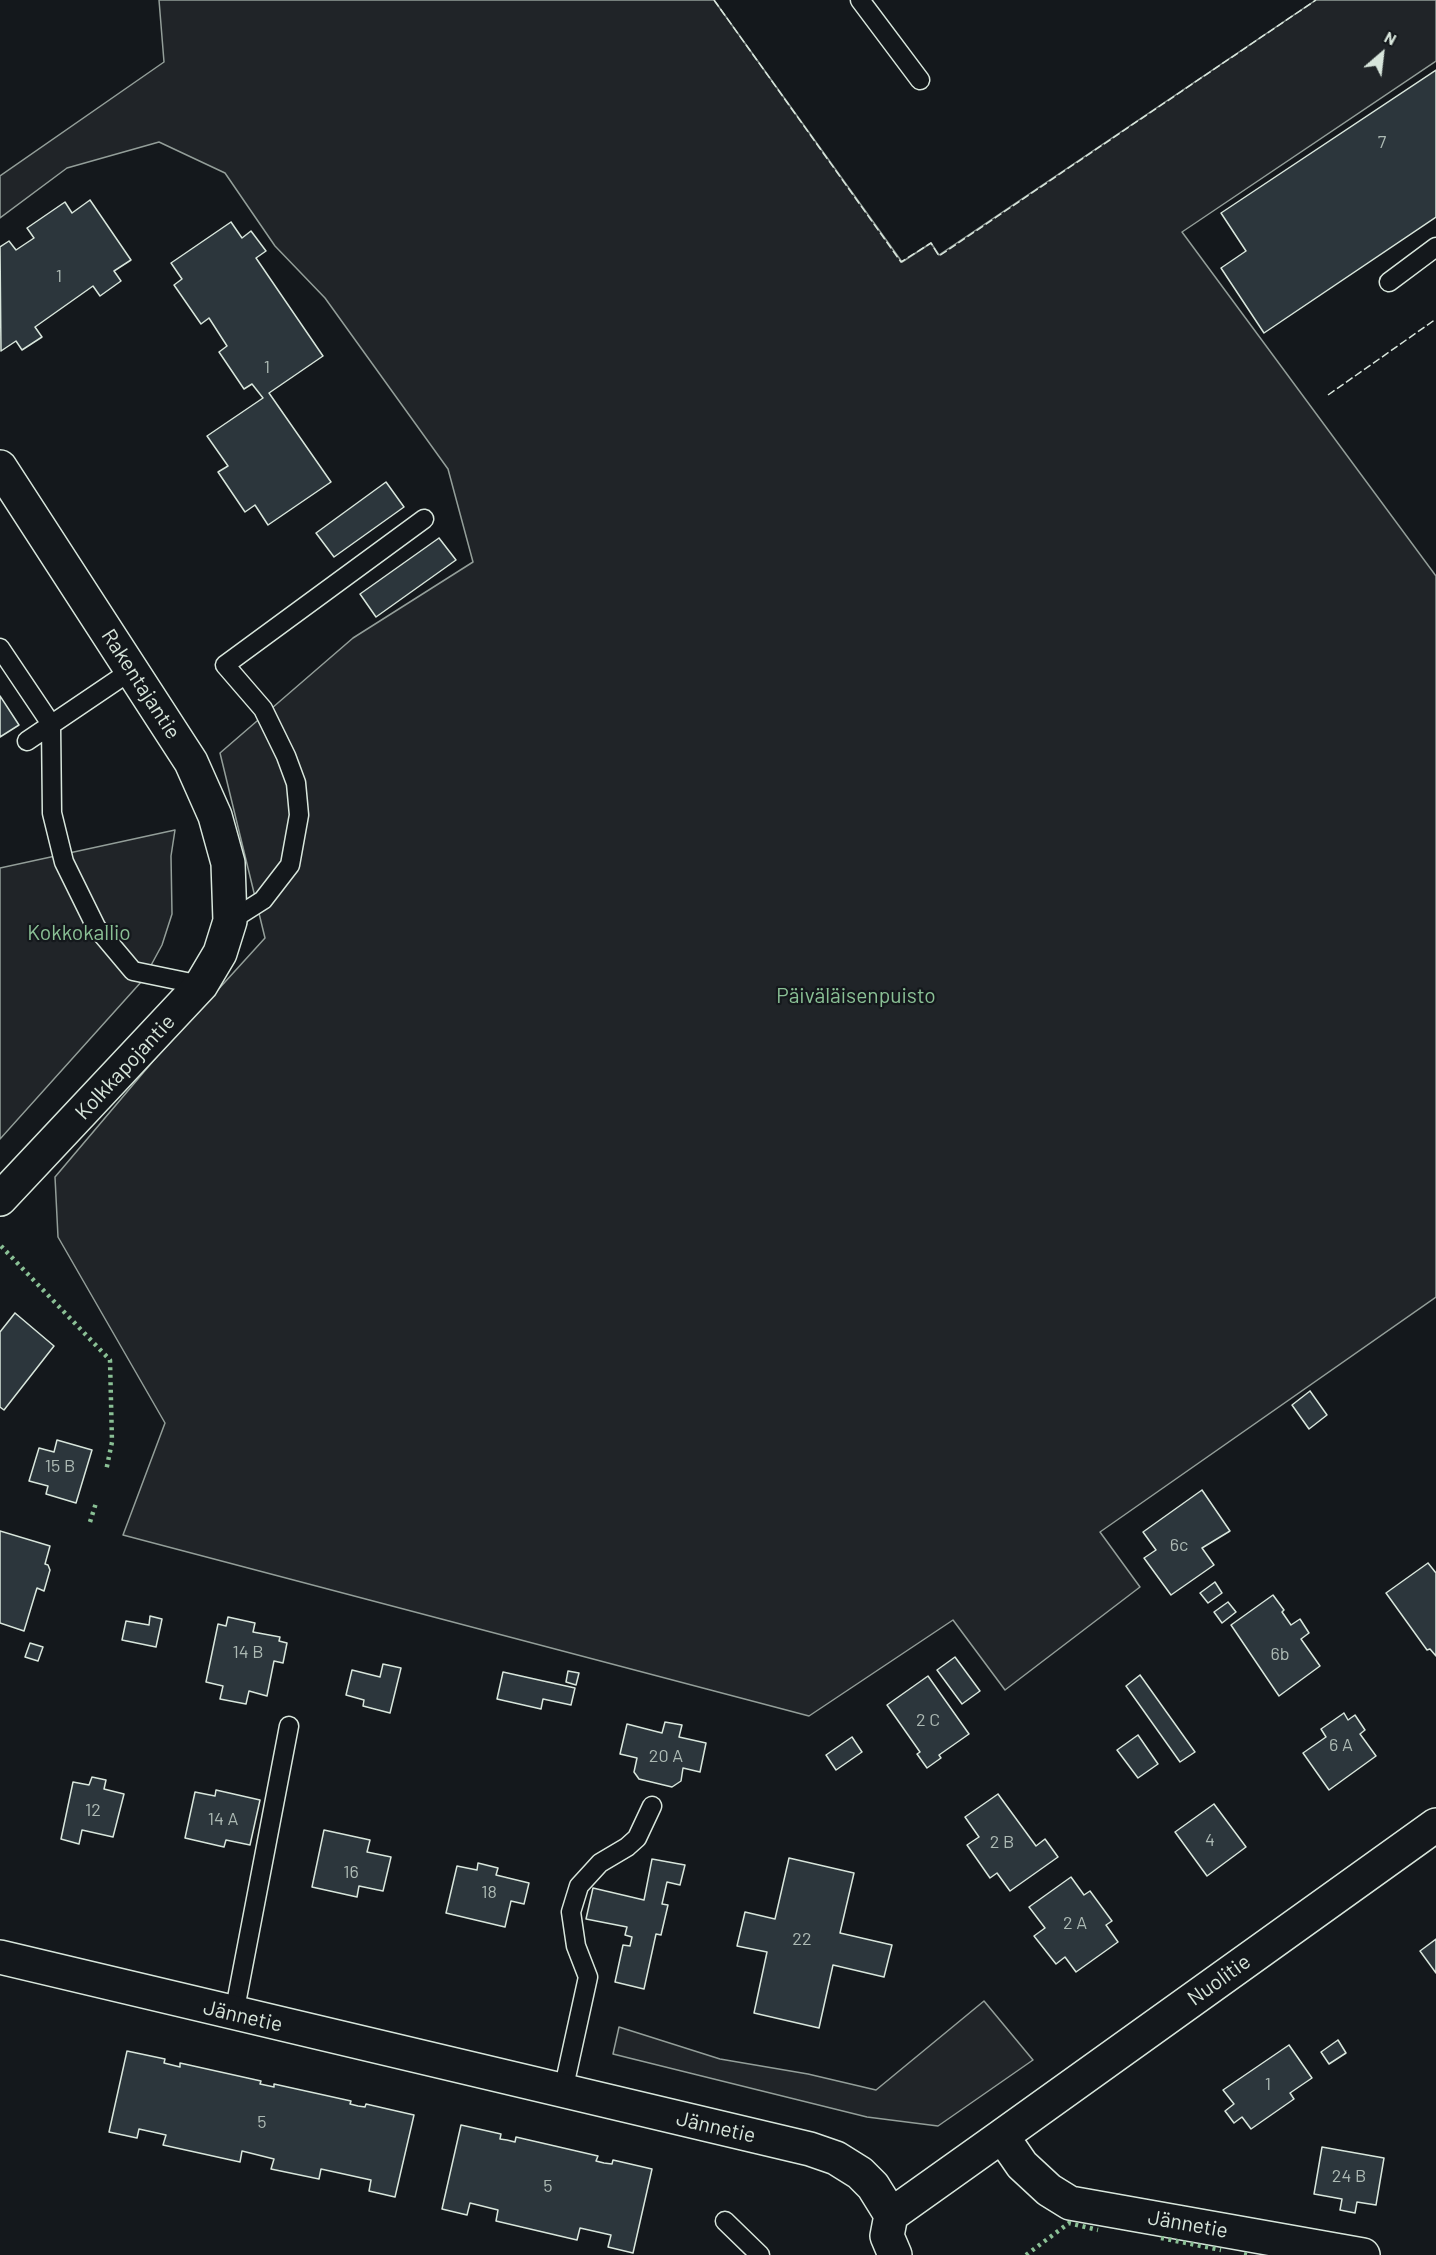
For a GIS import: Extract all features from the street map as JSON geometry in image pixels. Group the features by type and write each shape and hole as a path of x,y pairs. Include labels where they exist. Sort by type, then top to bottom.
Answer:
{"street":[{"name":"Rakentajantie","path":"0,467 191,762 215,816 228,863 230,921"},
{"name":"Kolkkapojantie","path":"0,1199 201,985 220,953 230,921"},
{"name":"Nuolitie","path":"1002,2136 1436,1825"},
{"name":"Jännetie","path":"0,1957 810,2149 836,2158 860,2173 873,2186 891,2215"},
{"name":"Jännetie","path":"1002,2136 1022,2165 1049,2190 1070,2203 1363,2255"},
{"path":"895,2255 887,2236 891,2215 1002,2136"}],"lane":[{"path":"860,0 920,80"},
{"path":"1389,282 1436,247"},
{"path":"230,921 263,900 291,865 299,815 296,783 286,756 263,709 225,665 424,519"},
{"path":"0,648 51,724 52,813 64,862 96,927 133,970 201,985"},
{"path":"27,741 132,670"},
{"path":"234,2014 289,1726"},
{"path":"563,2091 588,1977 576,1946 572,1912 579,1886 600,1863 627,1847 637,1838 652,1806"},
{"path":"725,2221 760,2255"}],"green space":[{"name":"Päiväläisenpuisto","path":"159,0 714,0 902,262 931,243 939,255 1316,0 1436,0 1436,61 1182,232 1436,576 1436,1297 1100,1532 1140,1587 1005,1690 953,1620 809,1716 123,1535 165,1423 58,1237 55,1177 154,1060 265,938 220,753 353,638 473,562 448,469 325,298 275,246 225,173 159,142 67,168 0,218 0,176 164,62"},
{"name":"Kokkokallio","path":"175,830 171,856 172,914 162,945 149,969 142,981 0,1139 0,868"},
{"path":"984,2001 1033,2060 938,2126 867,2117 613,2054 619,2027 720,2059 808,2074 876,2090"}],"building":[{"path":"1436,70 1436,217 1264,333 1221,268 1246,251 1221,213"},
{"path":"90,200 131,260 114,271 121,281 100,296 93,286 35,327 42,337 22,350 16,341 1,351 0,247 9,241 16,250 34,238 27,228 65,202 72,213"},
{"path":"231,222 242,238 251,231 266,251 256,258 323,356 269,393 331,482 268,525 255,505 245,512 218,472 228,466 207,436 263,398 252,384 244,389 219,352 227,346 209,318 201,324 174,285 182,279 171,263"},
{"path":"386,482 404,507 334,557 316,533"},
{"path":"439,538 456,560 376,617 360,594"},
{"path":"0,696 19,725 0,737"},
{"path":"15,1313 54,1346 4,1410 0,1407 0,1332"},
{"path":"1310,1391 1327,1415 1309,1429 1292,1405"},
{"path":"57,1440 92,1450 76,1503 46,1494 48,1486 29,1481 39,1448 54,1452"},
{"path":"1202,1490 1230,1531 1202,1548 1214,1565 1171,1595 1144,1558 1156,1550 1143,1532"},
{"path":"0,1531 50,1546 45,1564 50,1570 44,1591 37,1588 24,1631 0,1623"},
{"path":"1428,1563 1436,1573 1436,1656 1430,1649 1427,1650 1386,1593"},
{"path":"1215,1582 1222,1593 1208,1603 1200,1593"},
{"path":"1273,1595 1291,1625 1300,1619 1309,1633 1301,1639 1320,1666 1279,1696 1231,1625"},
{"path":"1228,1602 1236,1612 1222,1623 1214,1612"},
{"path":"150,1616 162,1619 156,1647 122,1640 126,1621 149,1625"},
{"path":"228,1617 255,1623 253,1632 280,1637 279,1641 287,1643 283,1663 274,1661 267,1696 249,1691 246,1704 220,1699 223,1686 206,1682 218,1624 226,1626"},
{"path":"30,1643 43,1647 38,1661 25,1657"},
{"path":"955,1657 980,1691 962,1704 937,1670"},
{"path":"383,1664 401,1668 390,1713 363,1706 364,1700 346,1695 352,1670 380,1677"},
{"path":"568,1671 579,1673 576,1685 566,1682"},
{"path":"503,1672 575,1688 571,1705 543,1699 541,1709 497,1699"},
{"path":"1140,1675 1195,1752 1180,1762 1126,1686"},
{"path":"928,1676 969,1734 939,1755 941,1758 927,1768 917,1754 920,1752 887,1705"},
{"path":"1344,1713 1348,1720 1355,1715 1365,1730 1360,1734 1376,1756 1329,1790 1303,1753 1326,1737 1321,1729"},
{"path":"665,1722 682,1725 679,1737 706,1743 700,1772 683,1768 681,1781 672,1787 639,1779 634,1772 637,1758 620,1754 627,1724 662,1733"},
{"path":"1138,1735 1158,1764 1138,1778 1117,1750"},
{"path":"852,1737 862,1752 836,1770 826,1755"},
{"path":"92,1777 106,1780 104,1789 124,1794 113,1837 82,1830 79,1844 61,1839 73,1782 89,1785"},
{"path":"216,1790 260,1800 250,1845 226,1840 224,1847 185,1838 195,1792 215,1796"},
{"path":"998,1794 1036,1846 1045,1839 1058,1857 1010,1891 997,1873 990,1878 967,1845 979,1837 965,1817"},
{"path":"1214,1804 1246,1847 1207,1876 1175,1832"},
{"path":"324,1830 370,1840 367,1852 391,1857 383,1891 359,1886 357,1897 312,1887"},
{"path":"789,1858 854,1873 840,1933 892,1945 884,1977 833,1965 819,2028 754,2013 767,1952 737,1946 745,1912 775,1919"},
{"path":"652,1859 685,1865 680,1885 667,1882 662,1904 668,1905 661,1935 656,1934 644,1989 615,1982 623,1945 630,1946 632,1937 625,1935 627,1927 586,1919 593,1888 644,1900"},
{"path":"478,1863 498,1868 496,1875 529,1883 524,1904 511,1901 505,1927 446,1913 457,1866 477,1870"},
{"path":"1071,1877 1084,1895 1090,1891 1112,1921 1106,1925 1118,1942 1076,1972 1065,1957 1056,1964 1034,1936 1045,1928 1029,1907"},
{"path":"1436,1939 1436,1973 1420,1951"},
{"path":"1338,2040 1346,2053 1329,2064 1321,2052"},
{"path":"1289,2045 1312,2078 1290,2093 1294,2099 1251,2129 1242,2117 1234,2123 1225,2111 1234,2104 1223,2090"},
{"path":"127,2051 165,2059 164,2063 180,2067 180,2063 261,2081 260,2084 274,2087 274,2084 351,2101 350,2104 358,2106 365,2107 366,2104 414,2115 395,2197 369,2191 371,2180 321,2169 319,2179 271,2169 274,2159 242,2151 240,2162 163,2145 166,2135 139,2129 137,2138 109,2132"},
{"path":"461,2125 501,2134 500,2139 515,2142 516,2137 598,2156 596,2161 604,2163 612,2164 613,2160 652,2169 633,2253 608,2247 611,2235 580,2228 577,2240 496,2221 498,2210 470,2203 467,2215 442,2209"},
{"path":"1322,2147 1384,2158 1376,2205 1357,2202 1355,2213 1340,2210 1342,2199 1314,2194"}],"hedge":[{"path":"1,1246 110,1360 112,1442 106,1471"},
{"path":"90,1522 96,1503"},
{"path":"1026,2255 1069,2223 1098,2230"},
{"path":"1161,2238 1221,2250"},
{"path":"1244,2254 1248,2255"}],"fence":[{"path":"714,0 901,262 931,243 939,256 1316,0"},
{"path":"1328,395 1436,319"}]}
